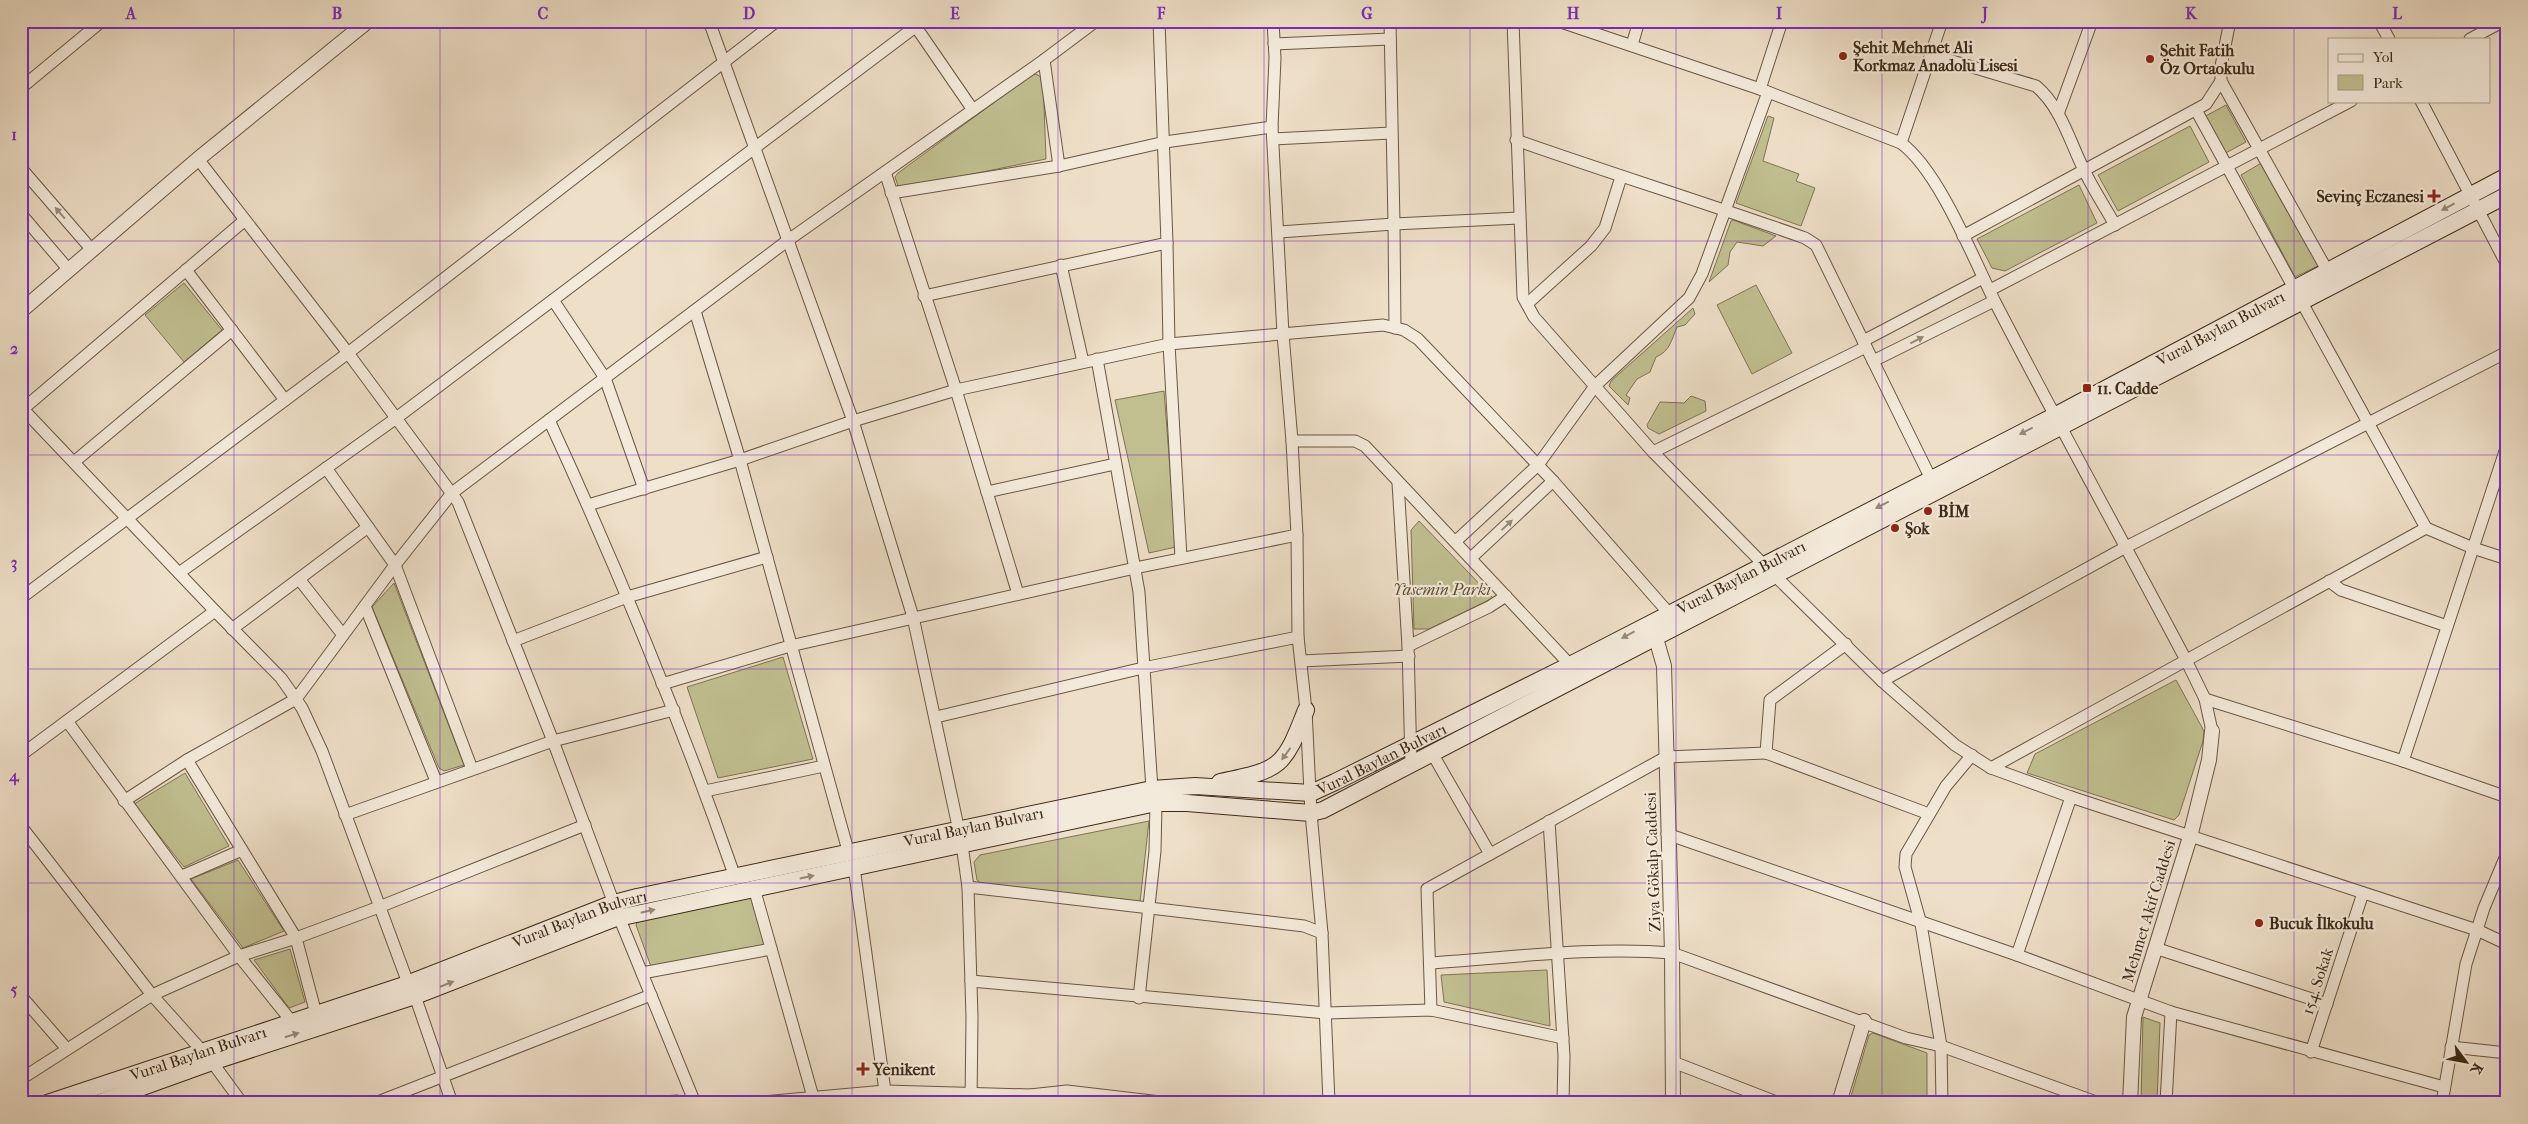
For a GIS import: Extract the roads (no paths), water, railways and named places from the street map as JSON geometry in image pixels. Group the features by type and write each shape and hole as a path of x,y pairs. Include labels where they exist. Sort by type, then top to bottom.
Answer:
{"main road":[{"name":"Vural Baylan Bulvarı","path":"1154,796 1187,802 1311,813 1323,810 1432,753 1576,671 1674,619 2059,421 2473,204 2507,176"},
{"name":"Vural Baylan Bulvarı","path":"2298,296 2328,272 2473,204 2507,195"},
{"name":"Vural Baylan Bulvarı","path":"47,1103 207,1057 412,990 616,910 735,877 852,860 961,838 1194,786 1311,793 1411,745 1576,671"},
{"path":"1194,786 1258,774 1274,767 1287,756 1306,710"},
{"name":"Vural Baylan Bulvarı","path":"616,910 754,888 852,860"},
{"name":"Vural Baylan Bulvarı","path":"106,1102 292,1022 316,1014 412,990"}],"street":[{"path":"21,88 102,21"},
{"path":"21,311 198,159 368,21"},
{"path":"709,21 853,421 913,617 961,838 968,887 971,981 971,1098"},
{"path":"21,598 348,353 777,21"},
{"path":"124,801 187,760 296,699 395,565 452,493 788,242 1096,21"},
{"path":"1159,21 1165,142 1169,344 1181,558"},
{"path":"1273,21 1272,127 1283,334 1292,441 1297,534 1298,637 1306,710 1311,813 1322,933 1329,1103"},
{"path":"1390,21 1395,328"},
{"path":"1513,21 1523,297 1534,316 1653,452 1882,681 1955,745 1991,768 2190,837 2477,930 2507,944"},
{"path":"1558,21 1764,91 1901,143 1914,154 1927,172 1963,236 1983,278 2186,660 2205,699 2212,732"},
{"path":"1632,45 1639,21"},
{"path":"1456,541 1538,465 1595,386 1689,298 1702,274 1726,210 1764,91 1782,21"},
{"path":"1901,143 1942,21"},
{"path":"2058,114 2092,21"},
{"path":"2230,21 2221,66 2221,80 2328,272"},
{"path":"2379,21 2388,38"},
{"path":"2472,38 2504,21"},
{"path":"179,573 395,419 919,24 973,110"},
{"path":"1274,44 1390,39"},
{"path":"1932,55 2036,86 2046,94 2058,114 2084,172 2115,225"},
{"path":"1044,60 1060,166"},
{"path":"1963,236 2084,172 2206,104 2221,80"},
{"path":"1873,362 2115,225 2349,102"},
{"path":"2422,102 2473,204 2507,265"},
{"path":"2196,110 2426,528 2473,548 2507,559"},
{"path":"891,193 1060,166 1165,142 1272,127"},
{"path":"1273,139 1391,133"},
{"path":"1516,140 1622,177 1726,210 1806,238 1816,245 1934,485"},
{"path":"198,159 348,353 458,502 553,742 616,910 695,1103"},
{"path":"21,168 92,250"},
{"path":"885,172 956,390 1018,594"},
{"path":"1527,304 1591,246 1605,228 1622,177"},
{"path":"21,214 69,270"},
{"path":"1279,232 1519,218"},
{"path":"246,220 22,408 281,678 296,699 322,751 444,1076 452,1103"},
{"path":"924,296 1167,243"},
{"path":"1061,266 1083,362"},
{"path":"186,270 286,400"},
{"path":"1653,452 1865,344 1983,278"},
{"path":"553,300 605,378 644,489"},
{"path":"694,311 740,460 790,646 852,860 886,1091"},
{"path":"588,505 740,460 853,421 956,390 1169,344 1383,325 1395,328 1418,339 1538,465 1674,619"},
{"path":"74,462 232,330"},
{"path":"1882,681 2126,547 2507,352"},
{"path":"1097,359 1139,592 1154,796 1155,851 1139,998"},
{"path":"549,420 588,505 674,710 735,877"},
{"path":"1292,441 1356,441 1365,446 1576,671"},
{"path":"2403,761 2507,445"},
{"path":"987,492 1115,464"},
{"path":"326,468 395,565 472,769"},
{"path":"1471,558 1553,482"},
{"path":"1398,483 1408,651 1411,764"},
{"path":"232,629 368,527"},
{"path":"1991,768 2426,528"},
{"path":"662,684 790,646 913,617 1297,534"},
{"path":"513,641 627,597 767,557"},
{"path":"299,579 344,635"},
{"path":"2330,581 2341,590 2447,626"},
{"path":"1301,661 1408,651 1506,596"},
{"path":"365,606 436,781"},
{"path":"21,754 215,611"},
{"name":"Ziya Gökalp Caddesi","path":"1654,630 1664,666 1667,834 1672,953 1673,1103"},
{"path":"936,717 1144,668 1298,637"},
{"path":"1766,753 1770,700 1846,644"},
{"path":"2205,699 2403,761 2507,797"},
{"path":"345,815 436,781 553,742 674,710"},
{"path":"67,721 239,956 292,1022"},
{"name":"Mehmet Akif Caddesi","path":"2130,1103 2134,1017 2190,837 2209,760 2212,732"},
{"path":"1432,753 1490,854"},
{"path":"1431,1010 1427,890 1666,757 1766,753 1929,814"},
{"path":"1942,1103 1941,1046 1921,924 1905,867 1906,854 1946,786 1972,756"},
{"path":"187,760 296,938 316,1014"},
{"path":"705,792 824,766"},
{"path":"2017,956 2071,796"},
{"path":"1549,821 1559,955 1563,1038 1563,1103"},
{"path":"21,1079 152,995 239,956 296,938 379,907 585,825"},
{"path":"21,826 152,995 207,1057 242,1103"},
{"path":"1667,834 2017,956 2171,1012 2444,1087"},
{"path":"182,876 242,850"},
{"path":"2442,1103 2466,964 2507,853"},
{"path":"968,887 1304,926 1322,933"},
{"path":"754,888 813,1097"},
{"name":"154. Sokak","path":"2311,1052 2363,893"},
{"path":"2155,948 2327,1004"},
{"path":"642,973 771,949"},
{"path":"1430,963 1559,955 1672,953 1906,1038 1941,1046 2099,1103"},
{"path":"971,981 1139,998 1326,1013 1431,1010 1563,1038"},
{"path":"375,1103 651,995"},
{"path":"21,996 67,1049"},
{"path":"2166,1103 2171,1012"},
{"path":"1839,1103 1864,1022"},
{"path":"2451,1047 2507,1053"},
{"path":"1673,1062 1779,1103"},
{"path":"750,1103 886,1091 971,1098 1067,1091 1169,1103"},
{"path":"1030,1095 1044,1103"},
{"path":"649,1103 678,1101 684,1103"}],"place":[{"name":"Şehit Mehmet Ali Korkmaz Anadolu Lisesi","path":"1843,56"},
{"name":"Şehit Fatih Öz Ortaokulu","path":"2150,59"},
{"name":"Sevinç Eczanesi","path":"2434,196"},
{"name":"11. Cadde","path":"2087,388"},
{"name":"BİM","path":"1928,511"},
{"name":"Şok","path":"1895,528"},
{"name":"Bucuk İlkokulu","path":"2259,923"},
{"name":"Yenikent","path":"863,1069"}],"park label":[{"name":"Yasemin Parkı","path":"1442,589"}]}
